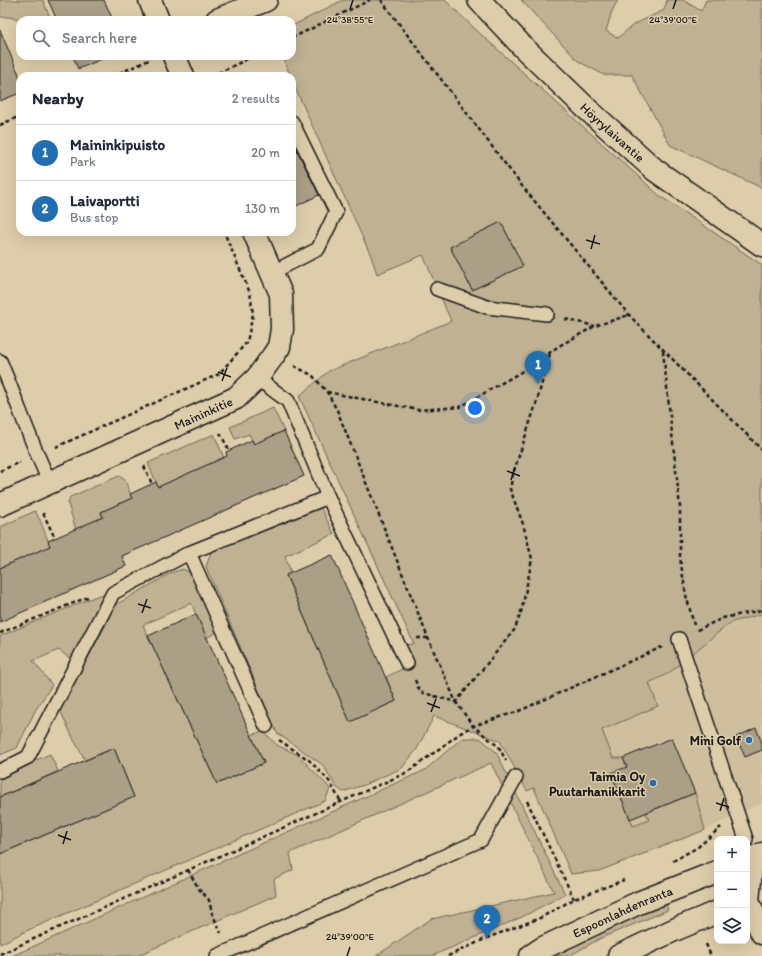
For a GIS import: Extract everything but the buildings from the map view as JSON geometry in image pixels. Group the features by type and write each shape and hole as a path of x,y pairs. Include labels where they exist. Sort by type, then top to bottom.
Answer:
{"main road":[{"path":"150,0 156,16"},
{"path":"227,16 266,0"},
{"name":"Höyrylaivantie","path":"479,0 524,48 587,109 655,170 762,245"},
{"path":"176,60 181,72"},
{"name":"Maininkitie","path":"0,505 236,398 257,378 279,347 282,329 281,294 273,272 256,236"},
{"path":"753,853 752,900 762,933"},
{"name":"Espoonlahdenranta","path":"531,956 543,948 638,903 714,873"},
{"path":"619,956 714,913"}],"lane":[{"path":"273,272 318,249 336,212 296,130"},
{"path":"437,289 487,308 547,314"},
{"path":"0,361 6,390 50,483"},
{"path":"257,378 288,401 328,496 407,663"},
{"path":"0,771 28,757 113,593 189,553 328,496"},
{"path":"189,553 266,726"},
{"path":"679,639 739,819 753,853"},
{"path":"223,953 481,840 516,777"}],"path":[{"path":"296,36 370,0"},
{"path":"381,0 522,186 629,315 762,450"},
{"path":"122,72 151,60"},
{"path":"220,72 246,60"},
{"path":"0,125 16,118"},
{"path":"78,437 219,374 247,342 253,314 250,293 226,236"},
{"path":"547,314 595,326"},
{"path":"326,392 418,410 460,407 521,372 595,326 629,315"},
{"path":"663,351 680,507 680,558 686,595 695,631 723,618 762,610"},
{"path":"456,702 515,629 522,609 532,559 523,524 510,489 513,474 537,401 550,353"},
{"path":"292,365 312,375 326,392 337,410 428,638 456,702 473,726 499,747 516,777 574,900"},
{"path":"226,444 229,450"},
{"path":"143,464 152,484"},
{"path":"42,510 55,538"},
{"path":"0,633 100,592 113,593"},
{"path":"0,954 408,772 458,734 473,726 519,711 679,639"},
{"path":"407,663 420,692 456,702"},
{"path":"266,726 273,736 309,760 329,781 341,802"},
{"path":"671,862 698,847 721,827 739,819"},
{"path":"188,870 199,889 210,900 223,953"},
{"path":"448,956 487,938 540,918 574,900 626,879"}],"shaded area":[{"path":"0,0 43,0 49,16 16,16 16,19 10,17 0,17"},
{"path":"343,0 445,0 475,29 660,196 762,265 762,614 732,622 669,673 649,683 658,706 602,730 613,758 623,758 627,767 612,774 633,826 649,820 646,813 695,793 705,830 599,871 571,874 534,788 527,791 500,741 434,716 417,749 402,768 364,785 343,792 336,787 323,765 277,733 206,567 211,552 321,508 334,534 285,556 291,573 286,576 350,721 396,701 386,677 410,665 401,645 414,644 299,396 329,371 451,321 423,255 377,274 371,256 296,90 296,72 289,72 284,60 296,60 296,24"},
{"path":"521,0 618,0 612,11 606,31 618,38 633,25 664,10 667,0 683,0 701,11 706,0 762,0 762,188 670,145 632,75 604,75 578,61"},
{"path":"273,408 284,431 254,444 249,434 235,439 230,427"},
{"path":"214,434 224,458 158,487 148,463"},
{"path":"119,476 125,480 132,498 101,512 105,522 77,533 68,504 70,497"},
{"path":"35,511 50,546 0,568 0,527"},
{"path":"183,569 192,574 219,631 206,638 191,603 143,625 217,784 264,763 251,735 263,731 277,745 298,755 328,786 330,789 325,801 24,932 0,944 0,854 134,797 114,748 85,760 60,710 117,604 171,573"},
{"path":"99,595 110,596 73,661 59,650 33,661 52,685 35,711 17,748 0,755 0,636"},
{"path":"762,614 762,803 705,830 599,871 571,874 517,747 669,673 732,622"},
{"path":"462,738 480,738 496,752 565,894 522,917 432,956 376,956 431,919 554,892 491,763 290,853 293,870 274,879 276,895 136,956 12,956 425,770"},
{"path":"50,754 58,771 0,797 0,776"},
{"path":"664,900 668,910 601,938 569,956 551,956"}],"place":[{"name":"Maininkipuisto","path":"538,384"},
{"name":"Mini Golf","path":"749,740"},
{"name":"Taimia Oy Puutarhanikkarit","path":"653,783"},
{"name":"Laivaportti","path":"487,938"}]}
